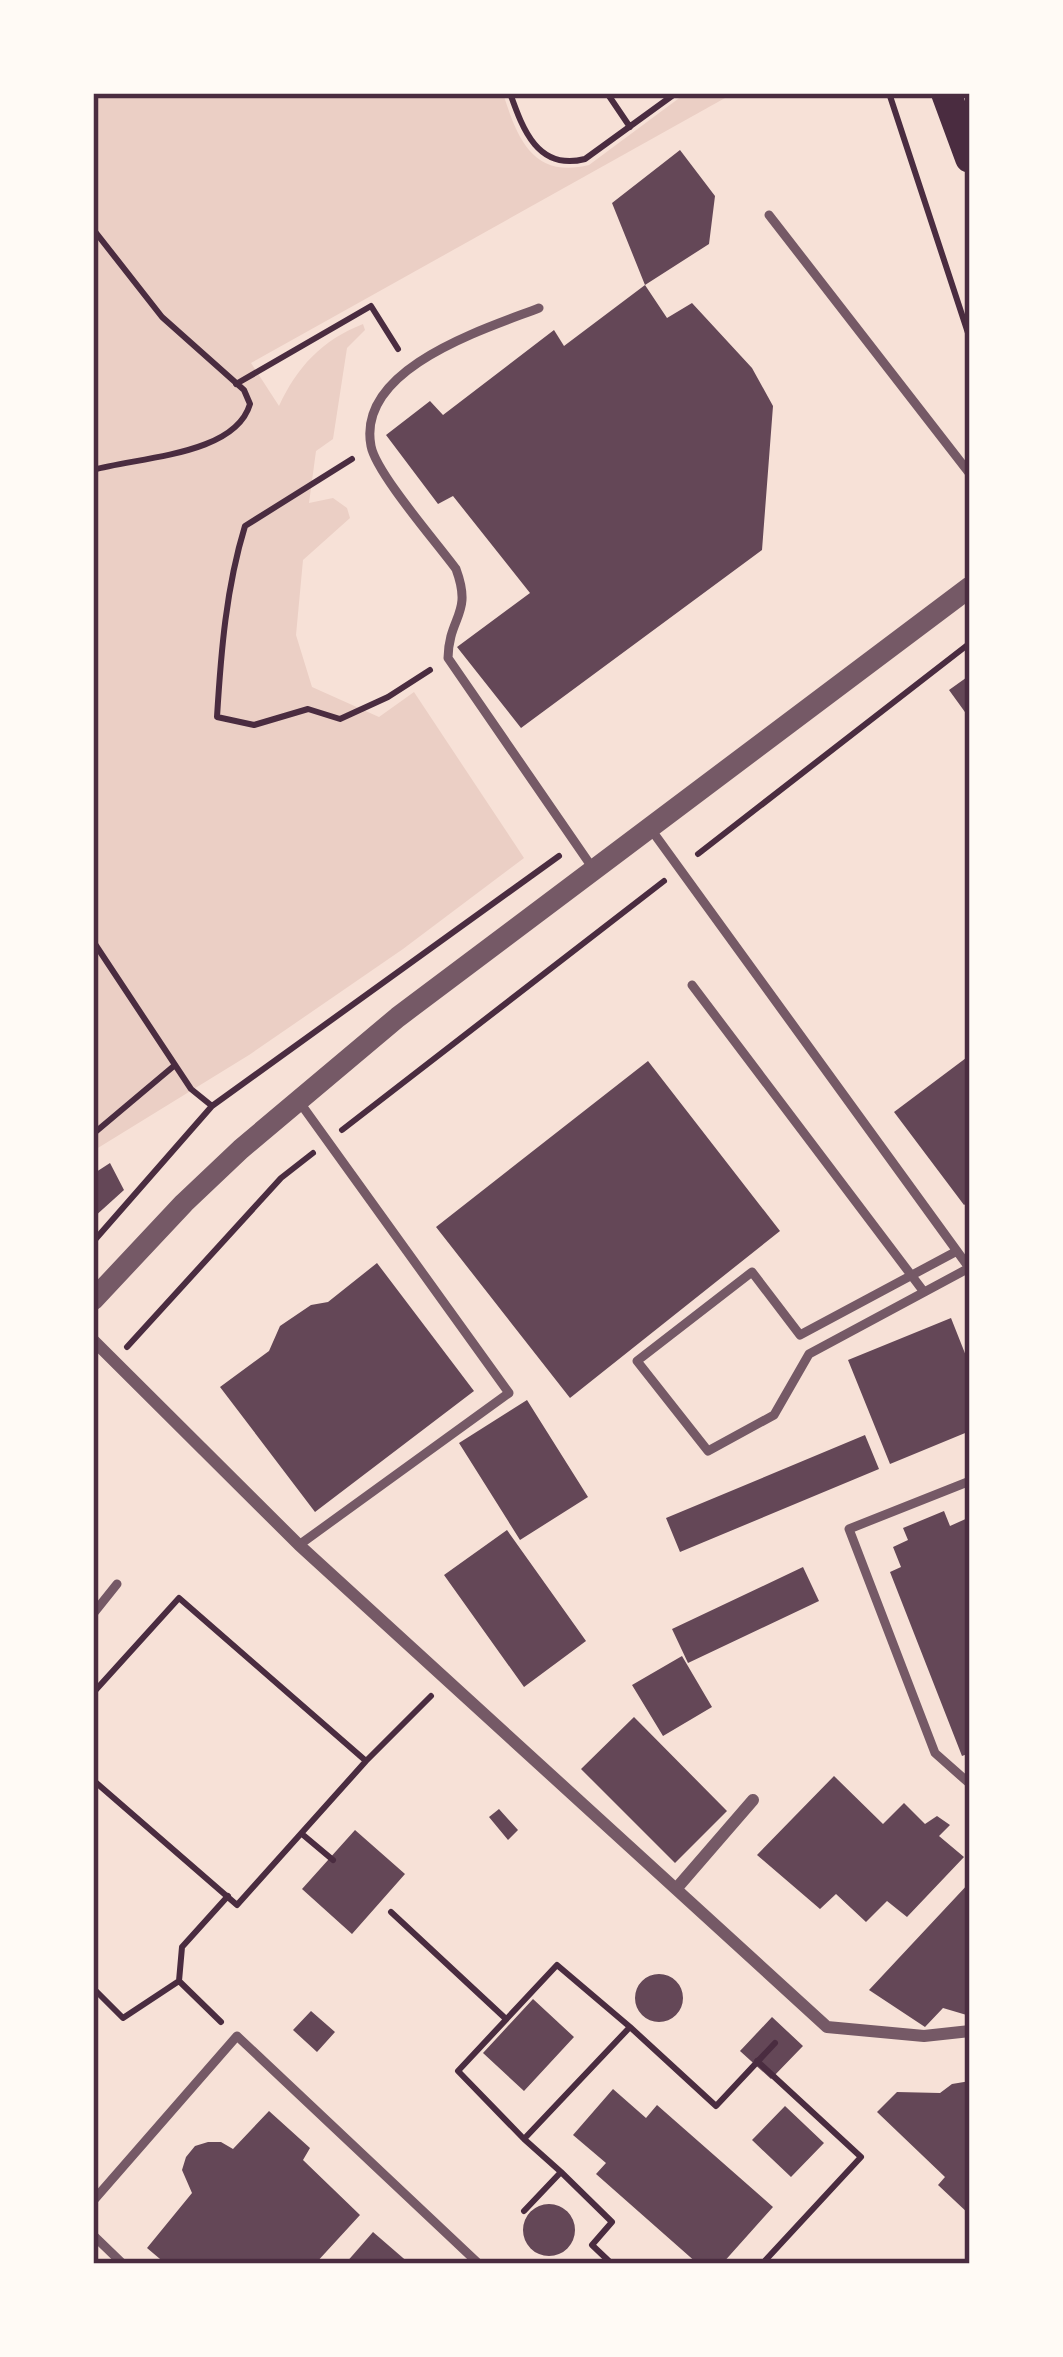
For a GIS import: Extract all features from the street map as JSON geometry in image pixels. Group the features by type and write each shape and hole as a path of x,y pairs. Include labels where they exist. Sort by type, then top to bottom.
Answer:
{"highway":[{"path":"946,93 970,158"}],"street":[{"path":"93,1300 184,1203 398,1017 970,586"},
{"path":"93,1340 299,1545 827,2027 924,2036 970,2031"},
{"path":"676,1889 753,1800"}],"lane":[{"path":"769,215 970,475"},
{"path":"539,308 444,345 410,369 373,408 370,447 456,569 464,611 449,632 448,658 594,870"},
{"path":"650,828 970,1268 809,1354 773,1415 708,1451 637,1361 752,1272 800,1335 957,1251"},
{"path":"692,985 924,1292"},
{"path":"298,1100 509,1393 299,1545"},
{"path":"970,1481 849,1529 935,1754 970,1784"},
{"path":"93,1614 117,1584"},
{"path":"93,2200 237,2036 479,2264"},
{"path":"93,2235 123,2264"}],"path":[{"path":"510,93 523,132 533,146 555,160 572,163 585,160 676,93"},
{"path":"607,93 630,127"},
{"path":"890,93 970,339"},
{"path":"93,229 161,317 248,397 248,412 207,446 93,470"},
{"path":"236,384 371,306 410,369"},
{"path":"370,447 245,526 222,641 217,717 254,725 308,709 340,719 388,697 448,658"},
{"path":"114,1361 281,1178 970,643"},
{"path":"93,941 191,1089 212,1106"},
{"path":"93,1134 175,1065"},
{"path":"93,1693 179,1598 366,1761"},
{"path":"93,1780 237,1905 447,1678"},
{"path":"302,1834 333,1860"},
{"path":"179,1981 182,1948 228,1896"},
{"path":"391,1912 506,2019"},
{"path":"611,2264 592,2245 612,2222 458,2072 557,1965 716,2106 775,2043"},
{"path":"93,1988 123,2018 179,1981"},
{"path":"179,1981 237,2036"},
{"path":"524,2139 630,2027"},
{"path":"757,2062 861,2157 763,2264"},
{"path":"524,2211 560,2172"}],"shaded area":[{"path":"93,93 503,93 530,151 554,166 570,168 589,165 686,93 734,93 251,363 279,406 312,356 363,324 365,330 347,348 333,439 316,451 309,503 333,498 347,508 350,518 303,560 296,635 312,687 379,717 414,692 524,858 249,1055 93,1151"}],"building":[{"path":"680,150 715,196 709,244 645,285 612,203"},
{"path":"645,285 667,318 692,303 752,368 773,406 762,550 521,728 457,647 530,593 453,496 438,504 386,435 430,401 443,415 554,330 564,346"},
{"path":"970,675 970,719 949,690"},
{"path":"970,1055 970,1201 964,1205 894,1112"},
{"path":"648,1061 780,1231 570,1398 436,1227"},
{"path":"110,1163 124,1190 93,1218 93,1174"},
{"path":"377,1263 474,1391 315,1512 220,1387 269,1351 280,1326 311,1305 328,1302"},
{"path":"951,1318 970,1366 970,1431 890,1464 848,1360"},
{"path":"527,1400 588,1497 520,1540 459,1443"},
{"path":"865,1435 879,1469 680,1552 666,1518"},
{"path":"944,1511 950,1526 970,1517 970,1753 962,1756 890,1572 901,1567 893,1547 908,1540 903,1528"},
{"path":"507,1530 586,1641 524,1687 444,1575"},
{"path":"803,1567 819,1601 688,1663 672,1629"},
{"path":"682,1656 712,1707 663,1736 632,1685"},
{"path":"634,1717 727,1811 675,1863 581,1769"},
{"path":"834,1776 883,1824 904,1803 925,1824 937,1816 950,1825 939,1836 964,1857 907,1917 887,1901 866,1922 836,1894 820,1909 757,1855"},
{"path":"499,1809 518,1830 508,1840 489,1817"},
{"path":"355,1830 405,1874 352,1934 302,1889"},
{"path":"970,1882 970,2016 943,2008 925,2027 869,1990"},
{"path":"659,1974 676,1981 683,1998 676,2015 659,2022 642,2015 635,1998 642,1981"},
{"path":"533,1999 574,2037 524,2091 483,2053"},
{"path":"311,2011 335,2032 317,2052 293,2030"},
{"path":"772,2017 803,2046 771,2079 740,2051"},
{"path":"970,2081 970,2215 938,2185 945,2177 877,2112 897,2092 940,2093 952,2084"},
{"path":"613,2089 646,2118 657,2105 773,2207 722,2264 698,2264 596,2174 606,2163 573,2135"},
{"path":"785,2106 824,2143 791,2177 752,2140"},
{"path":"269,2111 310,2148 303,2160 360,2215 315,2264 166,2264 147,2248 192,2193 182,2170 186,2157 195,2146 208,2142 233,2149"},
{"path":"549,2204 567,2212 575,2230 567,2248 549,2256 531,2248 523,2230 531,2212"},
{"path":"373,2232 410,2264 345,2264"}]}
